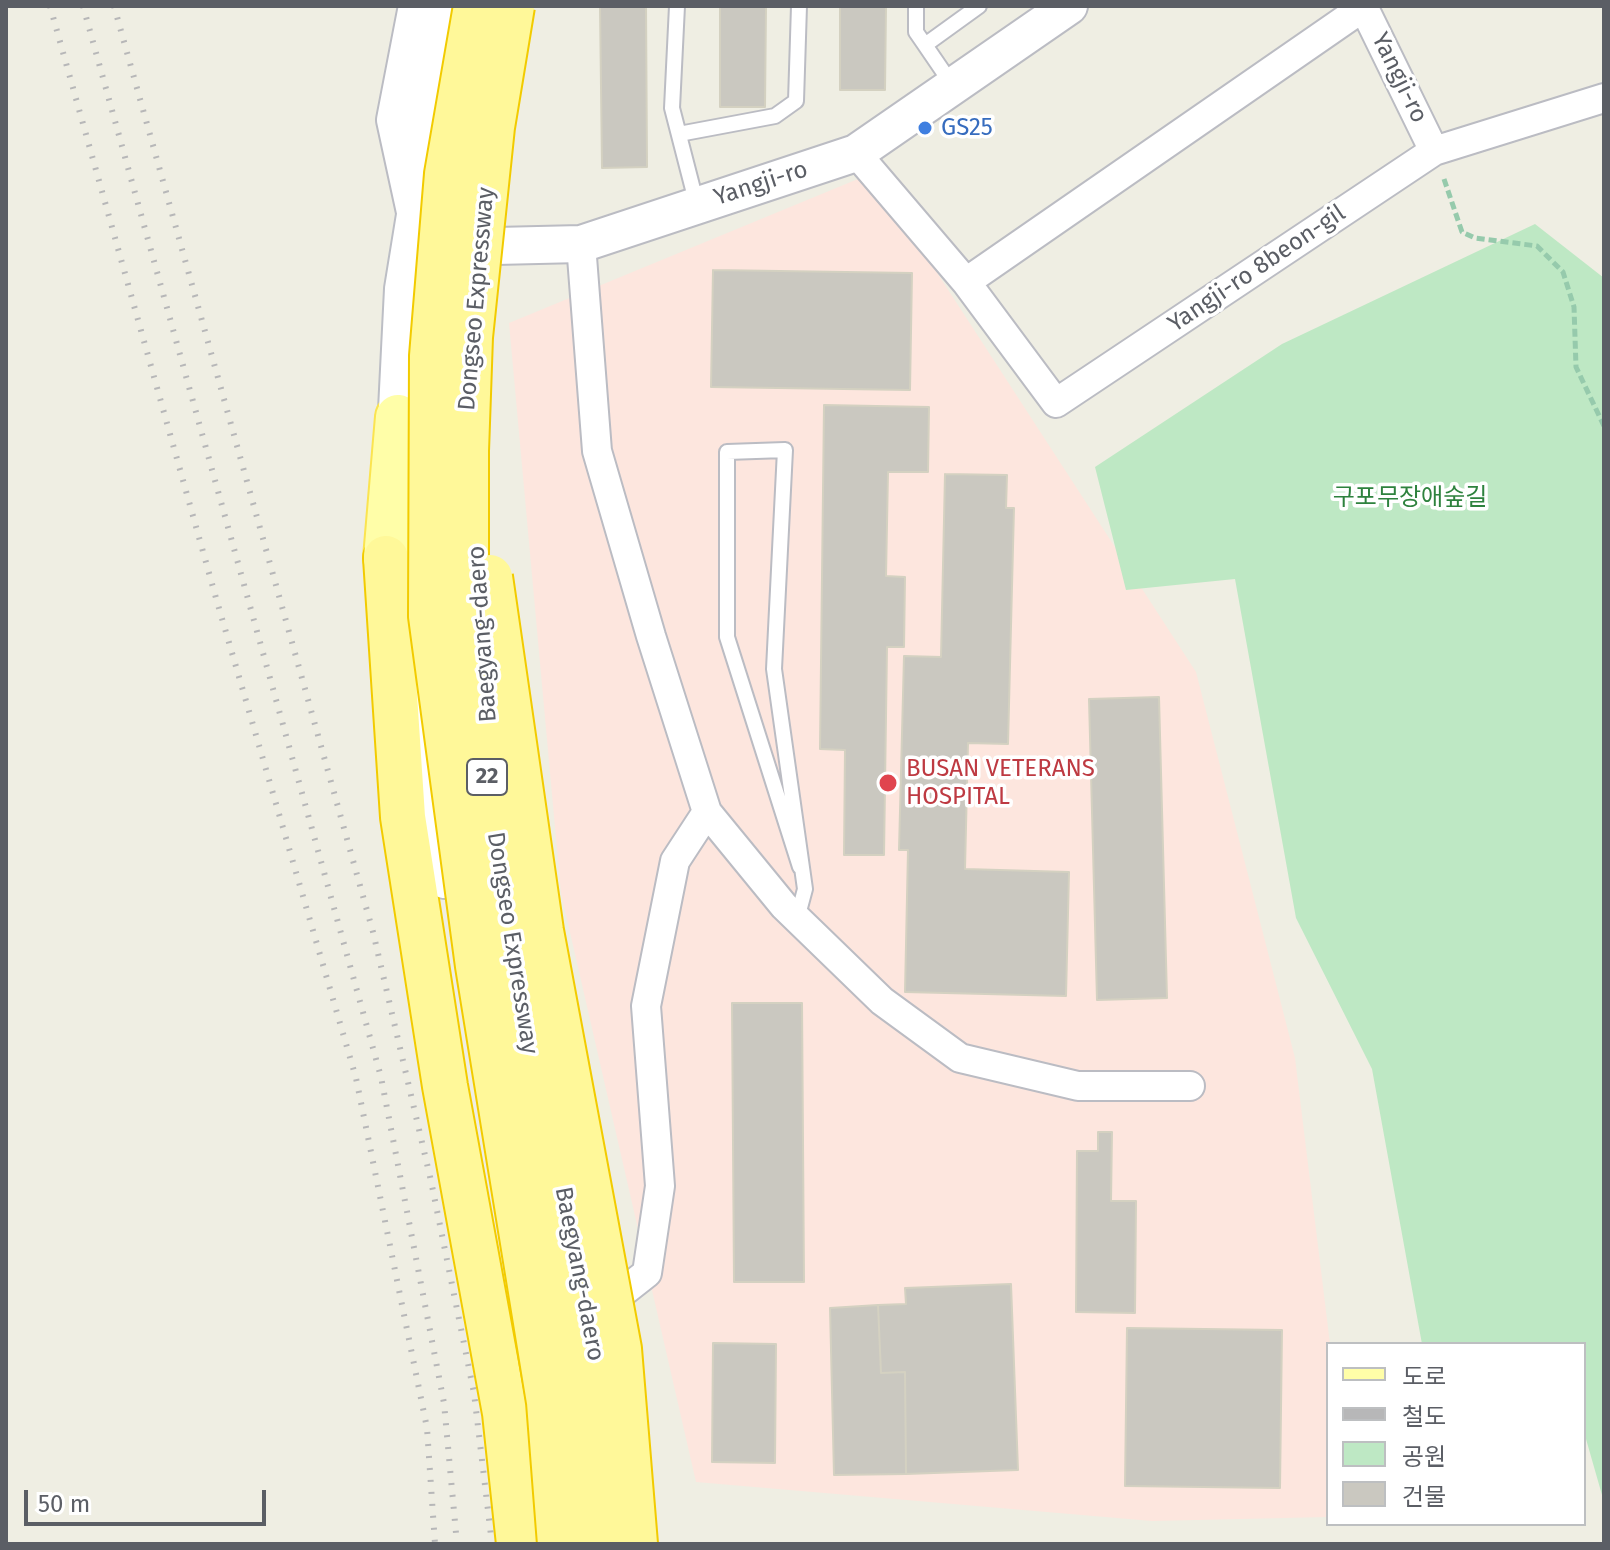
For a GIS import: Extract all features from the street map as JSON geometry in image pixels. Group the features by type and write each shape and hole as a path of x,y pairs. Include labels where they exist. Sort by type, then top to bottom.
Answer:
{"highway":[{"name":"Dongseo Expressway","path":"476,6 447,174 432,356 431,616 476,951 547,1388 560,1544"},
{"name":"Dongseo Expressway","path":"512,6 492,127 470,337 466,451 466,626 507,922 572,1295 597,1544"},
{"path":"386,558 403,817 445,1086 505,1413 519,1544"},
{"path":"490,577 541,931 619,1349 635,1544"}],"main road":[{"path":"451,6 405,289 395,489 400,591 524,1369 540,1544"},
{"name":"Baegyang-daero","path":"533,6 489,246 475,415 476,574 491,736 538,1057 590,1317 621,1544"},
{"path":"475,415 490,577"},
{"path":"386,558 398,417"}],"street":[{"path":"414,234 395,120 417,6"},
{"name":"Yangji-ro","path":"414,234 489,246 581,244 856,153 1069,6"},
{"path":"966,282 1364,6"},
{"name":"Yangji-ro","path":"1364,6 1434,151"},
{"name":"Yangji-ro 8beon-gil","path":"856,153 966,282 1056,403 1434,151 1604,98"},
{"path":"581,244 597,451 707,812 797,919 882,1001 960,1058 1078,1086 1190,1086"},
{"path":"590,1317 647,1273 660,1186 646,1006 675,861 707,812"}],"lane":[{"path":"677,6 672,108 697,205"},
{"path":"679,134 775,116 796,101 799,6"},
{"path":"916,6 916,32 953,86"},
{"path":"925,45 979,6"},
{"path":"797,919 805,889 800,867 727,637 727,452 785,450 774,669 800,867"}],"path":[{"path":"1434,151 1462,232 1475,238 1537,246 1563,272 1574,307 1576,367 1604,426"}],"shaded area":[{"name":"BUSAN VETERANS HOSPITAL","path":"858,179 932,265 1196,672 1295,1058 1330,1342 1326,1342 1326,1517 1152,1521 696,1482 561,893 509,323"}],"green space":[{"name":"구포무장애숲길","path":"1535,224 1604,278 1604,1502 1586,1439 1586,1342 1422,1342 1372,1069 1296,918 1235,579 1126,590 1095,467 1282,344"}],"building":[{"path":"600,6 646,6 647,167 602,168"},
{"path":"720,6 766,6 765,107 720,107"},
{"path":"840,6 886,6 885,90 840,90"},
{"path":"713,270 912,273 910,390 711,387"},
{"path":"824,405 929,407 928,472 888,472 886,576 905,577 904,647 887,647 884,855 844,855 845,750 820,749"},
{"path":"945,474 1007,475 1006,508 1014,508 1008,744 968,743 965,869 1069,872 1066,996 905,992 908,850 899,850 904,656 941,657"},
{"path":"1159,697 1167,998 1097,1000 1089,699"},
{"path":"732,1003 802,1003 804,1282 734,1282"},
{"path":"1098,1132 1112,1132 1111,1201 1136,1201 1135,1313 1076,1312 1077,1151 1098,1151"},
{"path":"1011,1284 1018,1470 906,1474 905,1372 881,1373 878,1305 906,1304 905,1288"},
{"path":"878,1305 881,1373 905,1372 906,1474 834,1475 830,1308"},
{"path":"1127,1328 1282,1330 1280,1488 1125,1486"},
{"path":"713,1343 776,1344 775,1463 712,1462"}],"railway":[{"path":"50,6 216,598 356,1078 427,1428 435,1544"},
{"path":"83,6 381,1077 444,1403 457,1544"},
{"path":"114,6 373,932 431,1181 474,1393 492,1544"}],"place":[{"name":"GS25","path":"925,128"},
{"name":"BUSAN VETERANS HOSPITAL","path":"888,783"}]}
